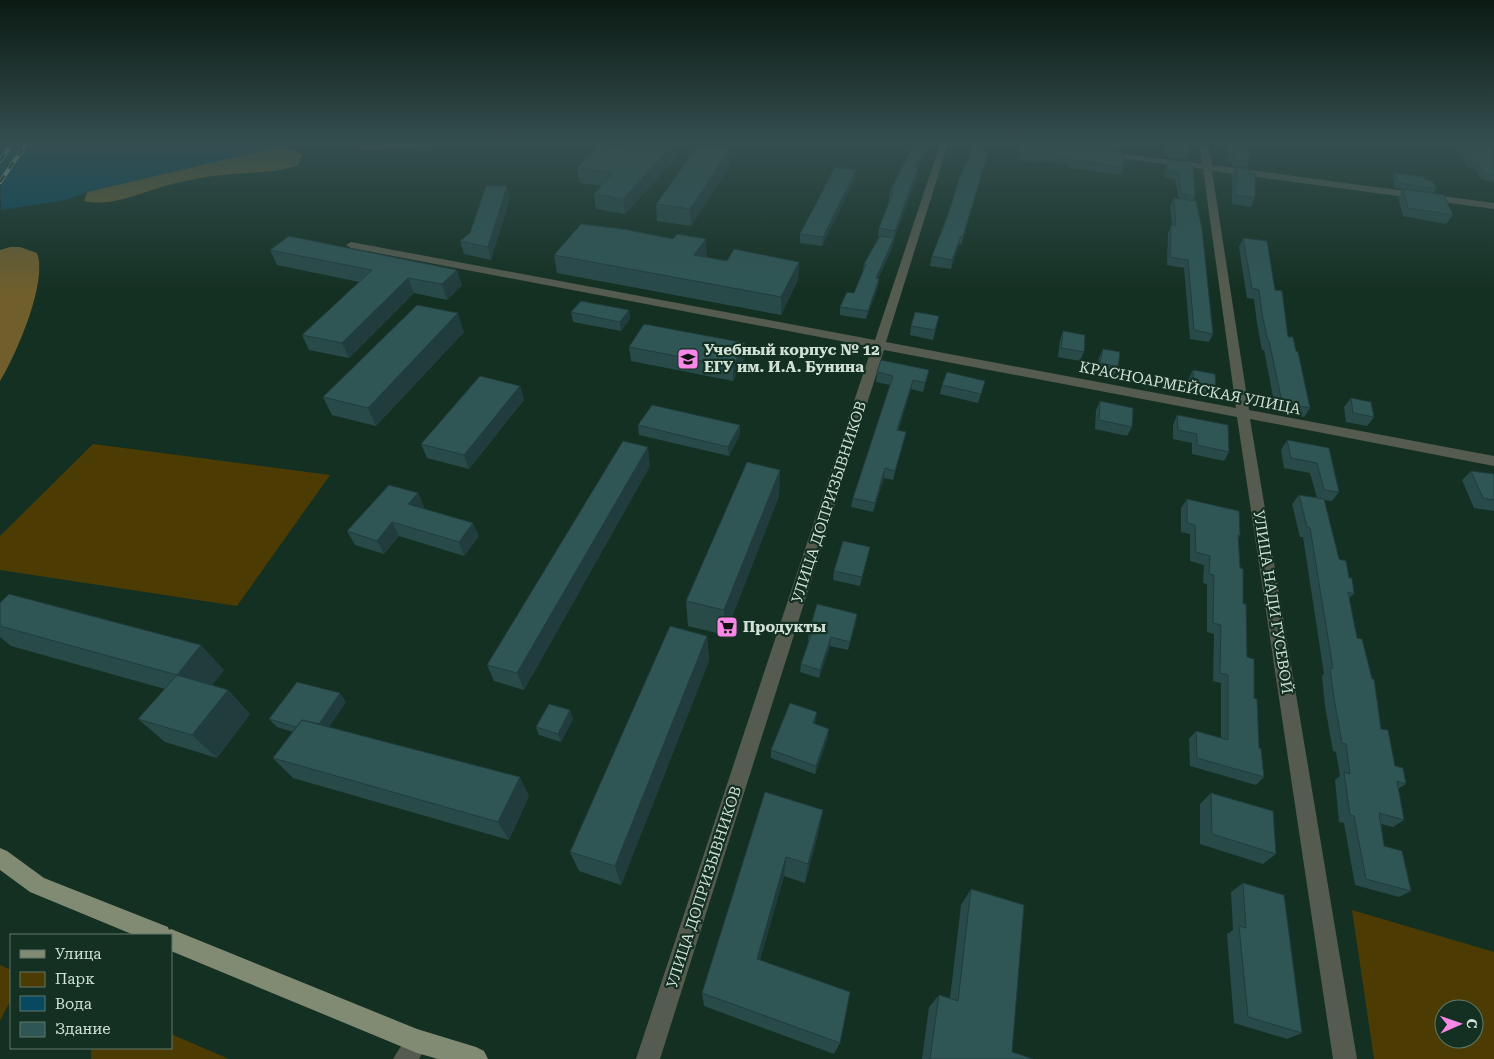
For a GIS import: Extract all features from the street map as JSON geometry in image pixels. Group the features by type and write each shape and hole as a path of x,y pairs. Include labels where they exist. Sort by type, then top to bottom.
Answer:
{"main road":[{"path":"0,858 37,884 158,934"},
{"path":"172,940 411,1050 476,1059"}],"street":[{"name":"УЛИЦА ДОПРИЗЫВНИКОВ","path":"648,1059 928,193"},
{"name":"УЛИЦА НАДИ ГУСЕВОЙ","path":"1211,193 1243,414 1345,1059"},
{"path":"1401,193 1494,206"},
{"name":"КРАСНОАРМЕЙСКАЯ УЛИЦА","path":"351,245 1494,461"}],"green space":[{"path":"93,444 330,475 237,606 0,570 0,536"},
{"path":"1352,910 1494,952 1494,1059 1374,1059"},
{"path":"0,965 10,970 10,1001 0,1021"},
{"path":"172,1034 229,1059 91,1059 91,1049 172,1049"}],"shaded area":[{"path":"87,193 142,193 107,202 84,201"},
{"path":"20,247 37,253 39,266 38,282 22,337 0,381 0,250"}],"water":[{"path":"1,193 83,193 66,200 1,210"}],"building":[{"path":"483,193 505,193 488,247 460,241 470,233"},
{"path":"595,193 628,193 623,199"},
{"path":"664,193 700,193 690,209 656,204"},
{"path":"821,193 844,193 823,237 800,234"},
{"path":"892,193 909,193 895,231 879,228"},
{"path":"955,193 976,193 963,236 961,236 952,260 932,256"},
{"path":"1195,193 1195,196 1182,194"},
{"path":"1236,193 1255,193 1255,198 1236,195"},
{"path":"1404,193 1444,195 1453,215 1408,208"},
{"path":"1174,198 1196,201 1202,229 1213,334 1194,330 1188,260 1170,257 1171,225 1176,226"},
{"path":"581,224 623,229 673,239 677,234 706,239 694,255 727,261 734,249 799,262 781,297 554,255"},
{"path":"289,236 457,270 442,284 408,278 342,343 302,335 372,270 270,250"},
{"path":"880,236 894,238 876,278 879,279 868,311 840,307 847,292 854,293 866,264 864,264"},
{"path":"1243,238 1267,241 1275,290 1282,291 1288,337 1293,337 1296,351 1298,352 1310,408 1282,402 1262,314 1259,290 1252,288"},
{"path":"581,301 629,310 620,322 571,312"},
{"path":"417,305 458,313 368,408 323,397"},
{"path":"915,312 939,316 935,330 911,326"},
{"path":"644,324 745,343 733,367 629,347"},
{"path":"1063,331 1085,335 1084,352 1061,348"},
{"path":"1103,349 1120,352 1118,367 1100,363"},
{"path":"881,360 929,370 925,383 913,380 897,430 906,432 895,471 885,468 875,503 853,498 893,376 877,372"},
{"path":"1193,370 1215,374 1216,389 1194,385"},
{"path":"947,372 985,381 981,394 942,385"},
{"path":"480,376 520,386 464,455 421,444"},
{"path":"1351,398 1371,402 1374,417 1353,413"},
{"path":"1100,401 1133,408 1132,427 1099,420"},
{"path":"652,405 740,425 728,447 638,425"},
{"path":"1177,415 1228,425 1229,452 1197,445 1197,434 1178,430"},
{"path":"1287,440 1329,448 1339,492 1324,490 1317,463 1291,458"},
{"path":"623,441 648,447 517,673 487,665"},
{"path":"747,462 780,470 724,610 686,601"},
{"path":"1471,471 1494,474 1494,500 1483,498"},
{"path":"389,485 418,493 408,504 473,523 459,542 392,522 377,541 347,531"},
{"path":"1299,495 1324,499 1339,559 1346,561 1349,578 1352,578 1354,594 1348,592 1357,638 1362,639 1372,679 1374,679 1381,729 1388,730 1395,766 1403,768 1406,784 1397,781 1404,820 1379,813 1384,846 1402,851 1411,891 1366,879 1354,816 1350,815 1344,772 1350,774 1346,744 1342,743 1334,698 1330,668 1333,668 1310,528 1307,527"},
{"path":"1187,499 1239,511 1240,536 1238,535 1240,568 1243,569 1243,604 1246,604 1247,657 1254,659 1254,698 1257,699 1259,748 1261,749 1264,777 1197,758 1196,731 1228,740 1228,675 1220,673 1221,625 1213,623 1214,575 1209,574 1210,556 1196,552 1195,525 1187,523"},
{"path":"843,541 870,547 862,577 834,571"},
{"path":"9,594 201,645 177,675 0,626 0,603"},
{"path":"817,604 857,614 850,642 831,637 820,670 801,664 812,632 809,632"},
{"path":"670,626 707,636 615,866 570,852"},
{"path":"177,675 228,690 192,735 138,719"},
{"path":"297,682 340,693 319,724 302,720 296,727 269,719"},
{"path":"790,703 817,712 813,723 829,729 816,766 771,750"},
{"path":"549,704 570,710 558,734 536,727"},
{"path":"302,720 520,777 498,822 273,758"},
{"path":"765,792 823,810 808,864 786,857 757,959 850,992 840,1043 702,993"},
{"path":"1211,793 1273,811 1276,854 1212,834"},
{"path":"1243,883 1284,895 1302,1033 1248,1017 1239,926 1246,928"},
{"path":"971,889 1024,905 1012,1052 1033,1059 930,1059 939,995 958,1001"}],"place":[{"name":"Учебный корпус № 12 ЕГУ им. И.А. Бунина","path":"688,359"},
{"name":"Продукты","path":"727,627"}]}
